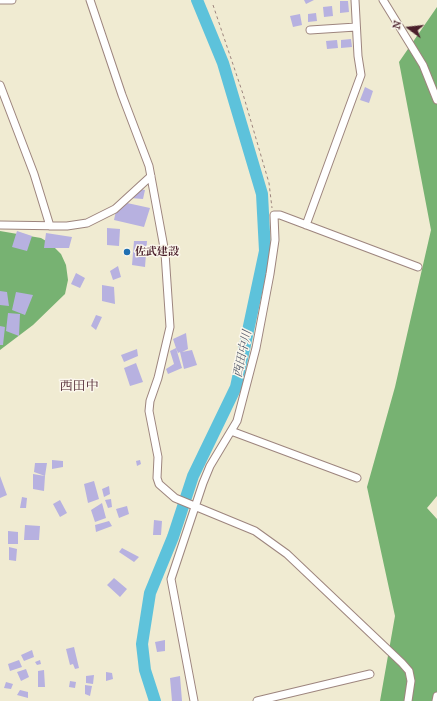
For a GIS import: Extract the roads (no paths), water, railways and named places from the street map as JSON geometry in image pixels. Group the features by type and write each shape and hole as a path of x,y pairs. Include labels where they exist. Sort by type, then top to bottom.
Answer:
{"street":[{"path":"0,0 12,0"},
{"path":"90,0 122,95 149,166 165,253 170,327 158,378 150,401 149,411 158,456 157,478 159,484 175,498 255,530 287,554 409,671 411,681 408,701"},
{"path":"306,225 361,75 356,27 356,0"},
{"path":"383,0 423,65 437,100"},
{"path":"310,30 356,27"},
{"path":"0,85 34,174 50,226"},
{"path":"0,225 80,225 109,213 119,206 151,176"},
{"path":"194,701 171,579 194,505 210,466 237,422 261,322 273,256 274,215 280,215 418,268"},
{"path":"231,431 357,478"},
{"path":"257,701 370,674"},
{"path":"436,701 437,696"}],"waterway":[{"name":"西田中川","path":"155,701 145,670 142,644 150,593 173,537 193,476 236,387 265,251 262,194 223,63 197,0"}],"place":[{"name":"佐武建設","path":"127,252"}],"district":[{"name":"西田中","path":"79,387"}]}
